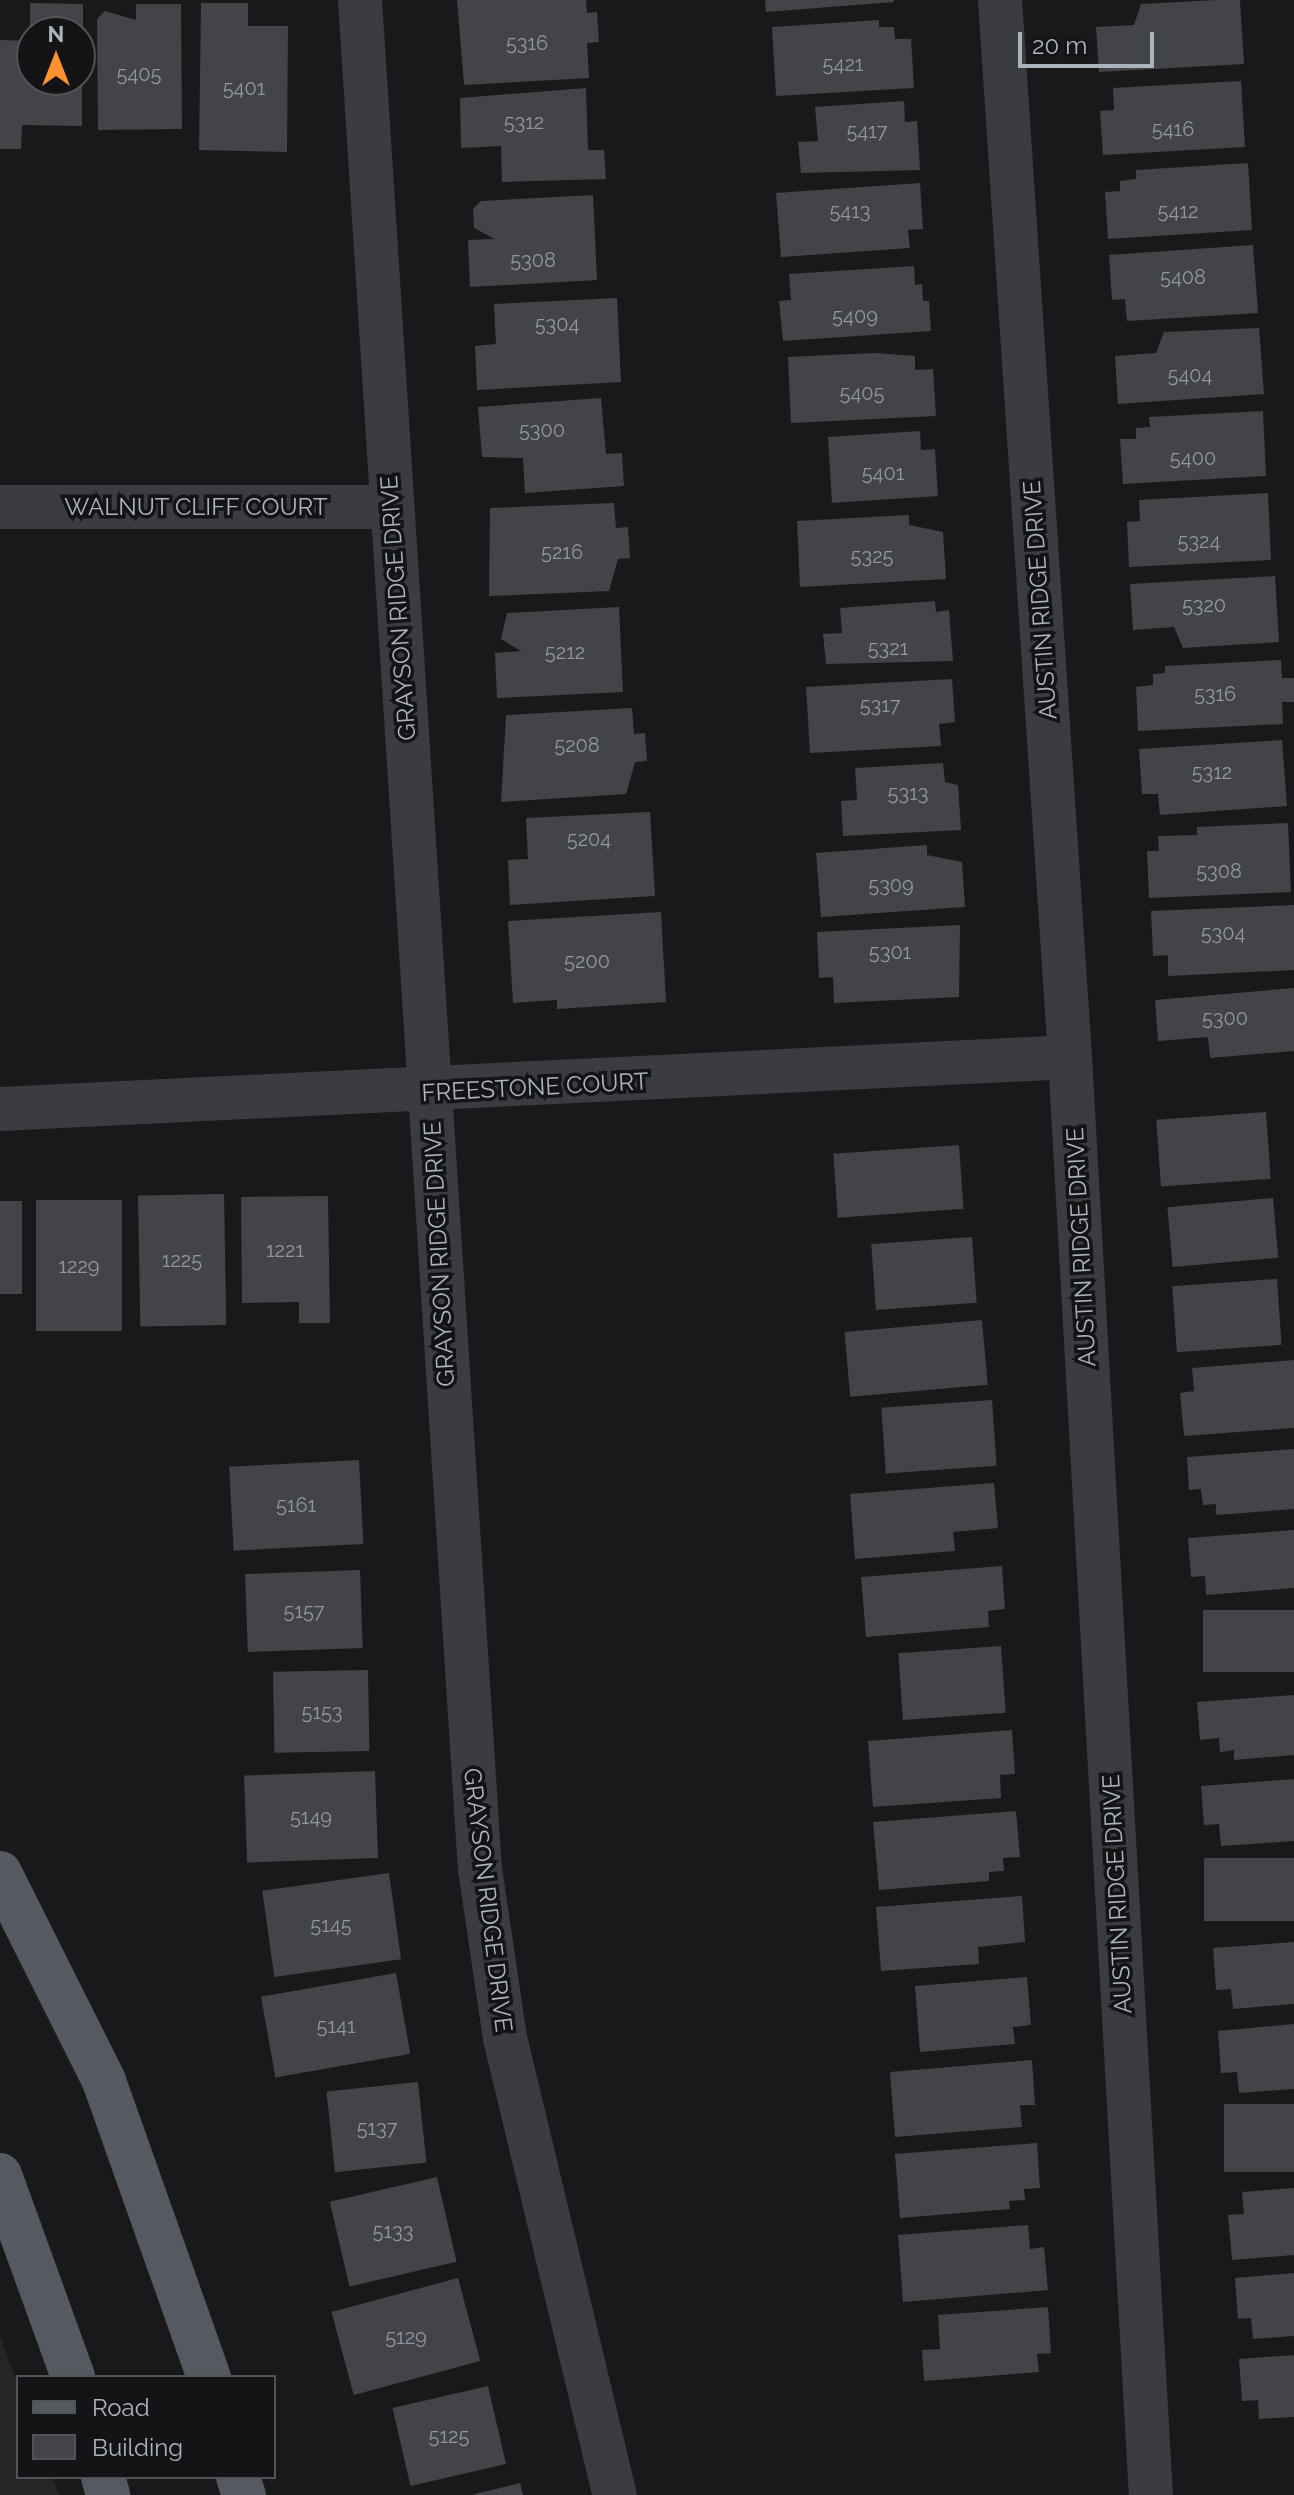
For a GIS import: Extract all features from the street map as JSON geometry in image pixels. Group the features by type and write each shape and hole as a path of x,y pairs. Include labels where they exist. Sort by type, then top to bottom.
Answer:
{"main road":[{"path":"0,1873 104,2081 208,2375"},
{"path":"0,2175 72,2375"}],"street":[{"name":"GRAYSON RIDGE DRIVE","path":"360,0 430,1093 464,1701 484,1897 505,2038 615,2495"},
{"name":"AUSTIN RIDGE DRIVE","path":"1000,0 1070,1057 1151,2495"},
{"name":"WALNUT CLIFF COURT","path":"0,507 391,507"},
{"name":"FREESTONE COURT","path":"0,1109 430,1093 1070,1057"}],"shaded area":[{"path":"0,2336 16,2380 16,2479 53,2479 59,2495 0,2495"}],"building":[{"path":"457,0 586,0 587,13 597,12 599,42 587,43 589,78 464,85"},
{"path":"765,0 894,0 894,2 766,12"},
{"path":"1240,0 1244,64 1099,72 1096,27 1134,25 1141,4"},
{"path":"30,3 83,4 83,16 30,16"},
{"path":"201,3 248,3 248,26 288,26 287,152 199,150"},
{"path":"136,4 181,4 182,129 98,130 97,19 105,11 136,20"},
{"path":"879,20 879,27 894,27 895,39 911,39 914,88 776,96 772,27"},
{"path":"0,40 16,40 16,96 82,96 82,126 22,125 21,149 0,149"},
{"path":"1241,81 1245,147 1103,155 1100,111 1114,110 1113,88"},
{"path":"586,88 588,150 604,150 606,179 502,182 501,146 461,148 460,98"},
{"path":"904,101 905,122 917,121 920,170 801,173 798,142 818,141 815,107"},
{"path":"1248,163 1252,230 1108,239 1105,192 1120,191 1120,181 1136,179 1136,170"},
{"path":"920,183 923,229 908,230 910,248 781,257 776,193"},
{"path":"593,195 597,280 470,287 468,240 495,239 474,228 473,209 481,201"},
{"path":"1253,245 1258,313 1127,321 1125,299 1112,300 1109,255"},
{"path":"914,266 915,285 922,284 923,301 929,301 931,331 783,341 779,301 791,300 789,274"},
{"path":"617,298 621,382 477,390 475,346 496,344 494,304"},
{"path":"1259,328 1264,394 1118,404 1115,356 1156,353 1164,332"},
{"path":"875,353 915,356 915,370 933,369 936,416 791,423 788,357"},
{"path":"601,398 606,454 622,453 624,486 525,493 523,458 482,457 478,407"},
{"path":"1263,411 1266,476 1123,484 1120,439 1136,439 1136,428 1150,427 1149,417"},
{"path":"920,431 921,450 935,449 938,496 832,503 828,437"},
{"path":"1268,493 1271,560 1129,567 1127,522 1140,521 1139,500"},
{"path":"614,503 616,528 628,527 630,558 618,559 609,591 489,596 490,508"},
{"path":"909,515 909,525 943,532 946,579 800,587 797,521"},
{"path":"1275,576 1279,642 1183,648 1174,627 1133,630 1130,584"},
{"path":"935,601 936,612 949,610 953,661 826,664 823,634 842,633 840,608"},
{"path":"619,607 623,692 497,698 495,653 521,651 501,639 507,613"},
{"path":"1281,660 1282,678 1294,678 1294,702 1282,702 1283,724 1138,731 1136,687 1153,685 1153,674 1165,673 1165,666"},
{"path":"952,679 955,722 939,724 941,746 810,753 806,687"},
{"path":"632,708 634,734 645,733 647,761 635,762 626,794 501,802 506,715"},
{"path":"1282,740 1287,806 1160,815 1158,794 1142,794 1139,749"},
{"path":"943,763 945,782 958,785 961,830 843,836 841,801 857,800 855,768"},
{"path":"650,812 655,896 510,905 508,860 528,859 526,818"},
{"path":"1288,823 1291,892 1149,898 1147,851 1159,851 1158,836 1197,835 1197,827"},
{"path":"927,845 927,855 962,862 965,907 821,917 816,853"},
{"path":"1294,905 1294,970 1168,976 1168,955 1153,956 1151,911"},
{"path":"661,912 666,1002 557,1009 557,1000 513,1003 508,921"},
{"path":"960,925 959,997 834,1003 833,977 819,978 817,932"},
{"path":"1294,988 1294,1051 1210,1058 1208,1037 1158,1041 1155,1000"},
{"path":"1266,1112 1271,1179 1161,1187 1156,1120"},
{"path":"959,1145 963,1209 838,1218 833,1154"},
{"path":"224,1194 226,1325 140,1326 138,1196"},
{"path":"328,1196 330,1323 299,1323 299,1302 242,1303 241,1197"},
{"path":"1273,1198 1278,1258 1173,1267 1167,1207"},
{"path":"36,1200 122,1200 122,1331 36,1331"},
{"path":"0,1201 22,1201 22,1294 0,1294"},
{"path":"972,1237 977,1303 876,1310 871,1244"},
{"path":"1277,1279 1282,1345 1177,1352 1172,1286"},
{"path":"982,1320 988,1385 850,1397 845,1332"},
{"path":"1294,1360 1294,1428 1184,1436 1180,1393 1194,1391 1192,1368"},
{"path":"992,1400 997,1466 886,1474 881,1408"},
{"path":"1294,1449 1294,1509 1216,1515 1216,1504 1203,1505 1201,1489 1189,1490 1187,1457"},
{"path":"359,1460 363,1544 234,1551 229,1467"},
{"path":"994,1483 998,1528 953,1532 955,1551 855,1559 850,1494"},
{"path":"1294,1530 1294,1588 1206,1595 1205,1576 1191,1577 1188,1538"},
{"path":"1002,1566 1005,1609 988,1611 989,1627 866,1637 861,1577"},
{"path":"360,1570 363,1648 248,1652 245,1574"},
{"path":"1203,1610 1294,1610 1294,1672 1203,1672"},
{"path":"1001,1646 1006,1713 903,1720 898,1653"},
{"path":"368,1670 369,1751 274,1753 273,1672"},
{"path":"1294,1695 1294,1755 1234,1760 1234,1750 1220,1752 1219,1738 1200,1740 1197,1702"},
{"path":"1012,1730 1015,1774 1000,1775 1001,1798 873,1807 868,1741"},
{"path":"375,1771 378,1858 247,1863 244,1776"},
{"path":"1294,1779 1294,1841 1221,1846 1219,1824 1204,1825 1201,1786"},
{"path":"1016,1811 1020,1857 1003,1858 1004,1871 989,1872 989,1881 879,1890 873,1822"},
{"path":"1204,1858 1294,1858 1294,1921 1204,1921"},
{"path":"389,1873 401,1959 274,1977 262,1891"},
{"path":"1022,1896 1025,1942 978,1947 979,1964 881,1971 876,1907"},
{"path":"1294,1942 1294,2004 1233,2009 1231,1989 1216,1990 1213,1948"},
{"path":"396,1973 410,2054 275,2078 261,1997"},
{"path":"1027,1977 1031,2025 1013,2027 1015,2044 920,2052 915,1986"},
{"path":"1294,2024 1294,2089 1239,2093 1237,2072 1221,2073 1218,2031"},
{"path":"1032,2060 1035,2105 1020,2105 1022,2127 895,2137 890,2072"},
{"path":"418,2082 426,2163 335,2172 327,2092"},
{"path":"1224,2104 1294,2104 1294,2172 1224,2172"},
{"path":"1037,2143 1040,2188 1024,2189 1025,2200 1009,2201 1010,2209 900,2218 895,2154"},
{"path":"437,2177 457,2262 349,2287 330,2202"},
{"path":"1294,2188 1294,2255 1232,2260 1228,2215 1244,2214 1242,2192"},
{"path":"1028,2225 1030,2249 1044,2247 1048,2290 903,2302 898,2235"},
{"path":"1294,2273 1294,2336 1253,2339 1251,2318 1238,2319 1235,2278"},
{"path":"458,2278 480,2361 354,2395 331,2312"},
{"path":"1048,2307 1051,2353 1037,2354 1039,2372 924,2381 922,2350 940,2349 938,2315"},
{"path":"1294,2355 1294,2417 1259,2419 1258,2400 1242,2401 1239,2359"},
{"path":"488,2386 506,2464 411,2486 393,2408"},
{"path":"520,2483 523,2495 475,2495 475,2494"}]}
